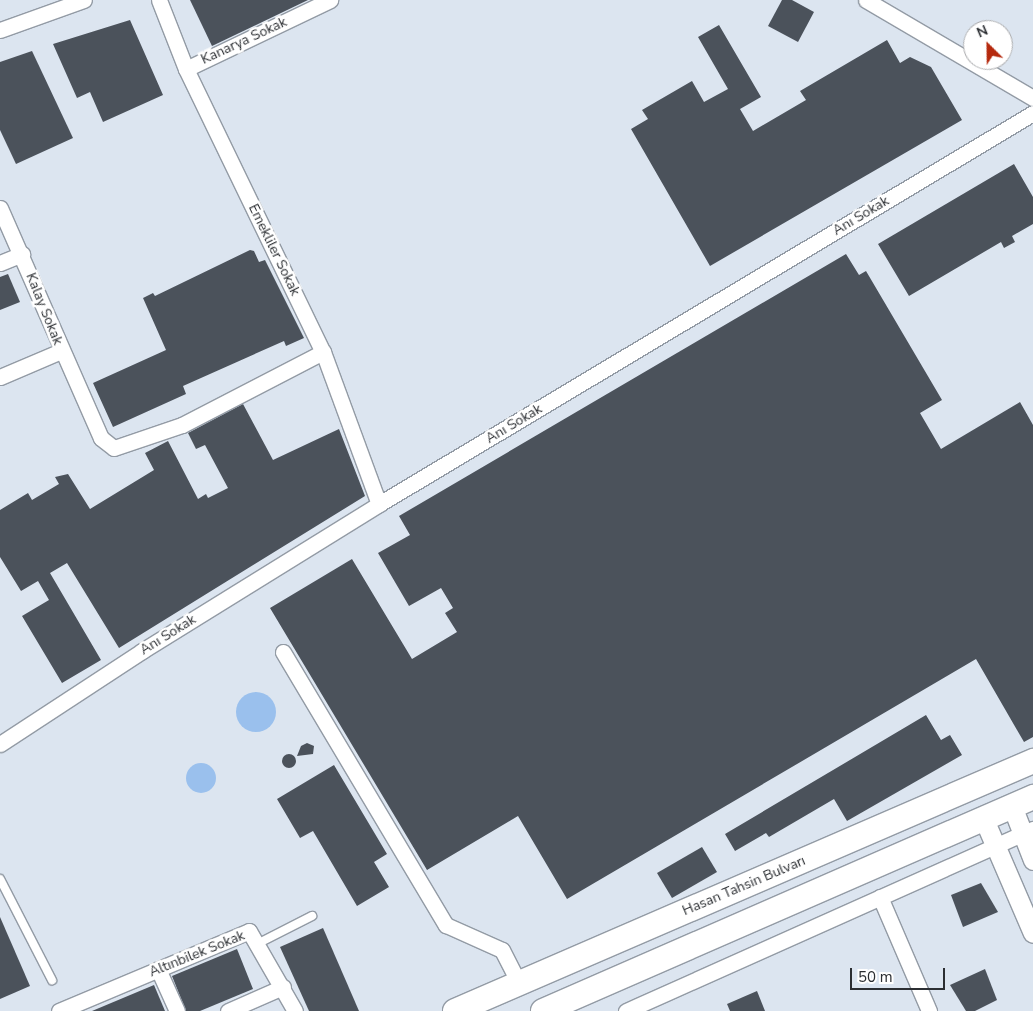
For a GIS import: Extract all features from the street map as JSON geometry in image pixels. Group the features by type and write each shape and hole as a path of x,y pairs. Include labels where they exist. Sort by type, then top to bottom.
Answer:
{"main road":[{"name":"Hasan Tahsin Bulvarı","path":"456,1011 1033,761"},
{"path":"982,818 980,809 987,797 1033,777"},
{"path":"543,1011 982,818 1023,802"}],"street":[{"path":"0,30 84,0"},
{"name":"Emekliler Sokak","path":"159,0 186,68 323,352 379,504"},
{"name":"Kanarya Sokak","path":"186,68 330,0"},
{"path":"866,0 1033,98"},
{"name":"Anı Sokak","path":"0,744 142,651 379,504 1033,113"},
{"name":"Kalay Sokak","path":"0,208 22,254 60,351 0,377"},
{"path":"0,263 22,254"},
{"path":"60,351 101,438 114,448 182,425 323,352"},
{"path":"283,652 446,924 502,950 520,984"},
{"path":"1023,802 1033,860"},
{"path":"982,818 1033,933"},
{"path":"626,1011 1028,831"},
{"path":"880,897 929,1011"},
{"name":"Altınbilek Sokak","path":"59,1011 249,931 283,987 295,1011"},
{"path":"158,969 177,1011"},
{"path":"228,1011 283,987"}],"lane":[{"path":"0,879 52,980"},
{"path":"257,944 312,916"}],"water":[{"path":"256,692 270,698 276,712 270,726 256,732 242,726 236,712 242,698"},
{"path":"201,763 212,767 216,778 212,789 201,793 190,789 186,778 190,767"}],"building":[{"path":"190,0 308,0 212,46"},
{"path":"782,0 792,0 814,12 798,42 768,26"},
{"path":"130,20 163,95 103,122 90,92 77,98 53,44"},
{"path":"719,25 761,97 740,109 753,131 806,100 800,91 887,40 900,63 910,57 931,67 962,120 710,266 631,129 648,119 642,110 692,81 704,102 728,89 698,37"},
{"path":"32,51 73,138 16,164 0,130 0,62"},
{"path":"1014,164 1033,197 1033,224 1012,236 1015,242 1004,248 1001,242 909,296 878,244"},
{"path":"250,250 254,251 259,262 265,260 304,338 286,346 284,341 183,386 186,394 113,427 93,383 166,350 143,298 153,293 155,296"},
{"path":"846,254 859,275 866,271 942,400 920,413 941,449 1020,402 1033,425 1033,737 1024,742 976,659 567,899 518,816 427,870 270,608 352,559 412,659 457,632 445,613 453,608 441,588 409,606 378,553 410,535 399,516"},
{"path":"8,274 20,302 0,310 0,277"},
{"path":"243,404 273,460 339,429 365,496 119,648 67,563 50,573 101,660 62,683 22,616 49,600 38,581 21,591 0,557 0,510 28,493 32,500 59,484 55,477 68,474 90,509 154,470 145,453 168,441 198,499 206,494 208,498 228,488 205,445 196,449 188,433"},
{"path":"926,715 941,740 950,735 962,755 847,821 834,799 769,837 766,833 735,851 725,834"},
{"path":"307,743 314,746 313,754 297,756 301,746"},
{"path":"286,754 292,754 296,761 292,768 286,768 282,764 282,758"},
{"path":"334,765 387,854 374,862 389,887 357,906 313,831 300,838 277,799"},
{"path":"702,847 717,872 672,898 657,873"},
{"path":"981,883 998,912 963,927 951,895"},
{"path":"0,917 30,986 0,999"},
{"path":"323,928 359,1011 309,1011 280,947"},
{"path":"237,949 253,989 200,1011 186,1011 172,976"},
{"path":"985,969 997,1000 975,1011 966,1011 950,985"},
{"path":"154,985 165,1011 92,1011"},
{"path":"757,991 765,1011 730,1011 727,1004"}]}
